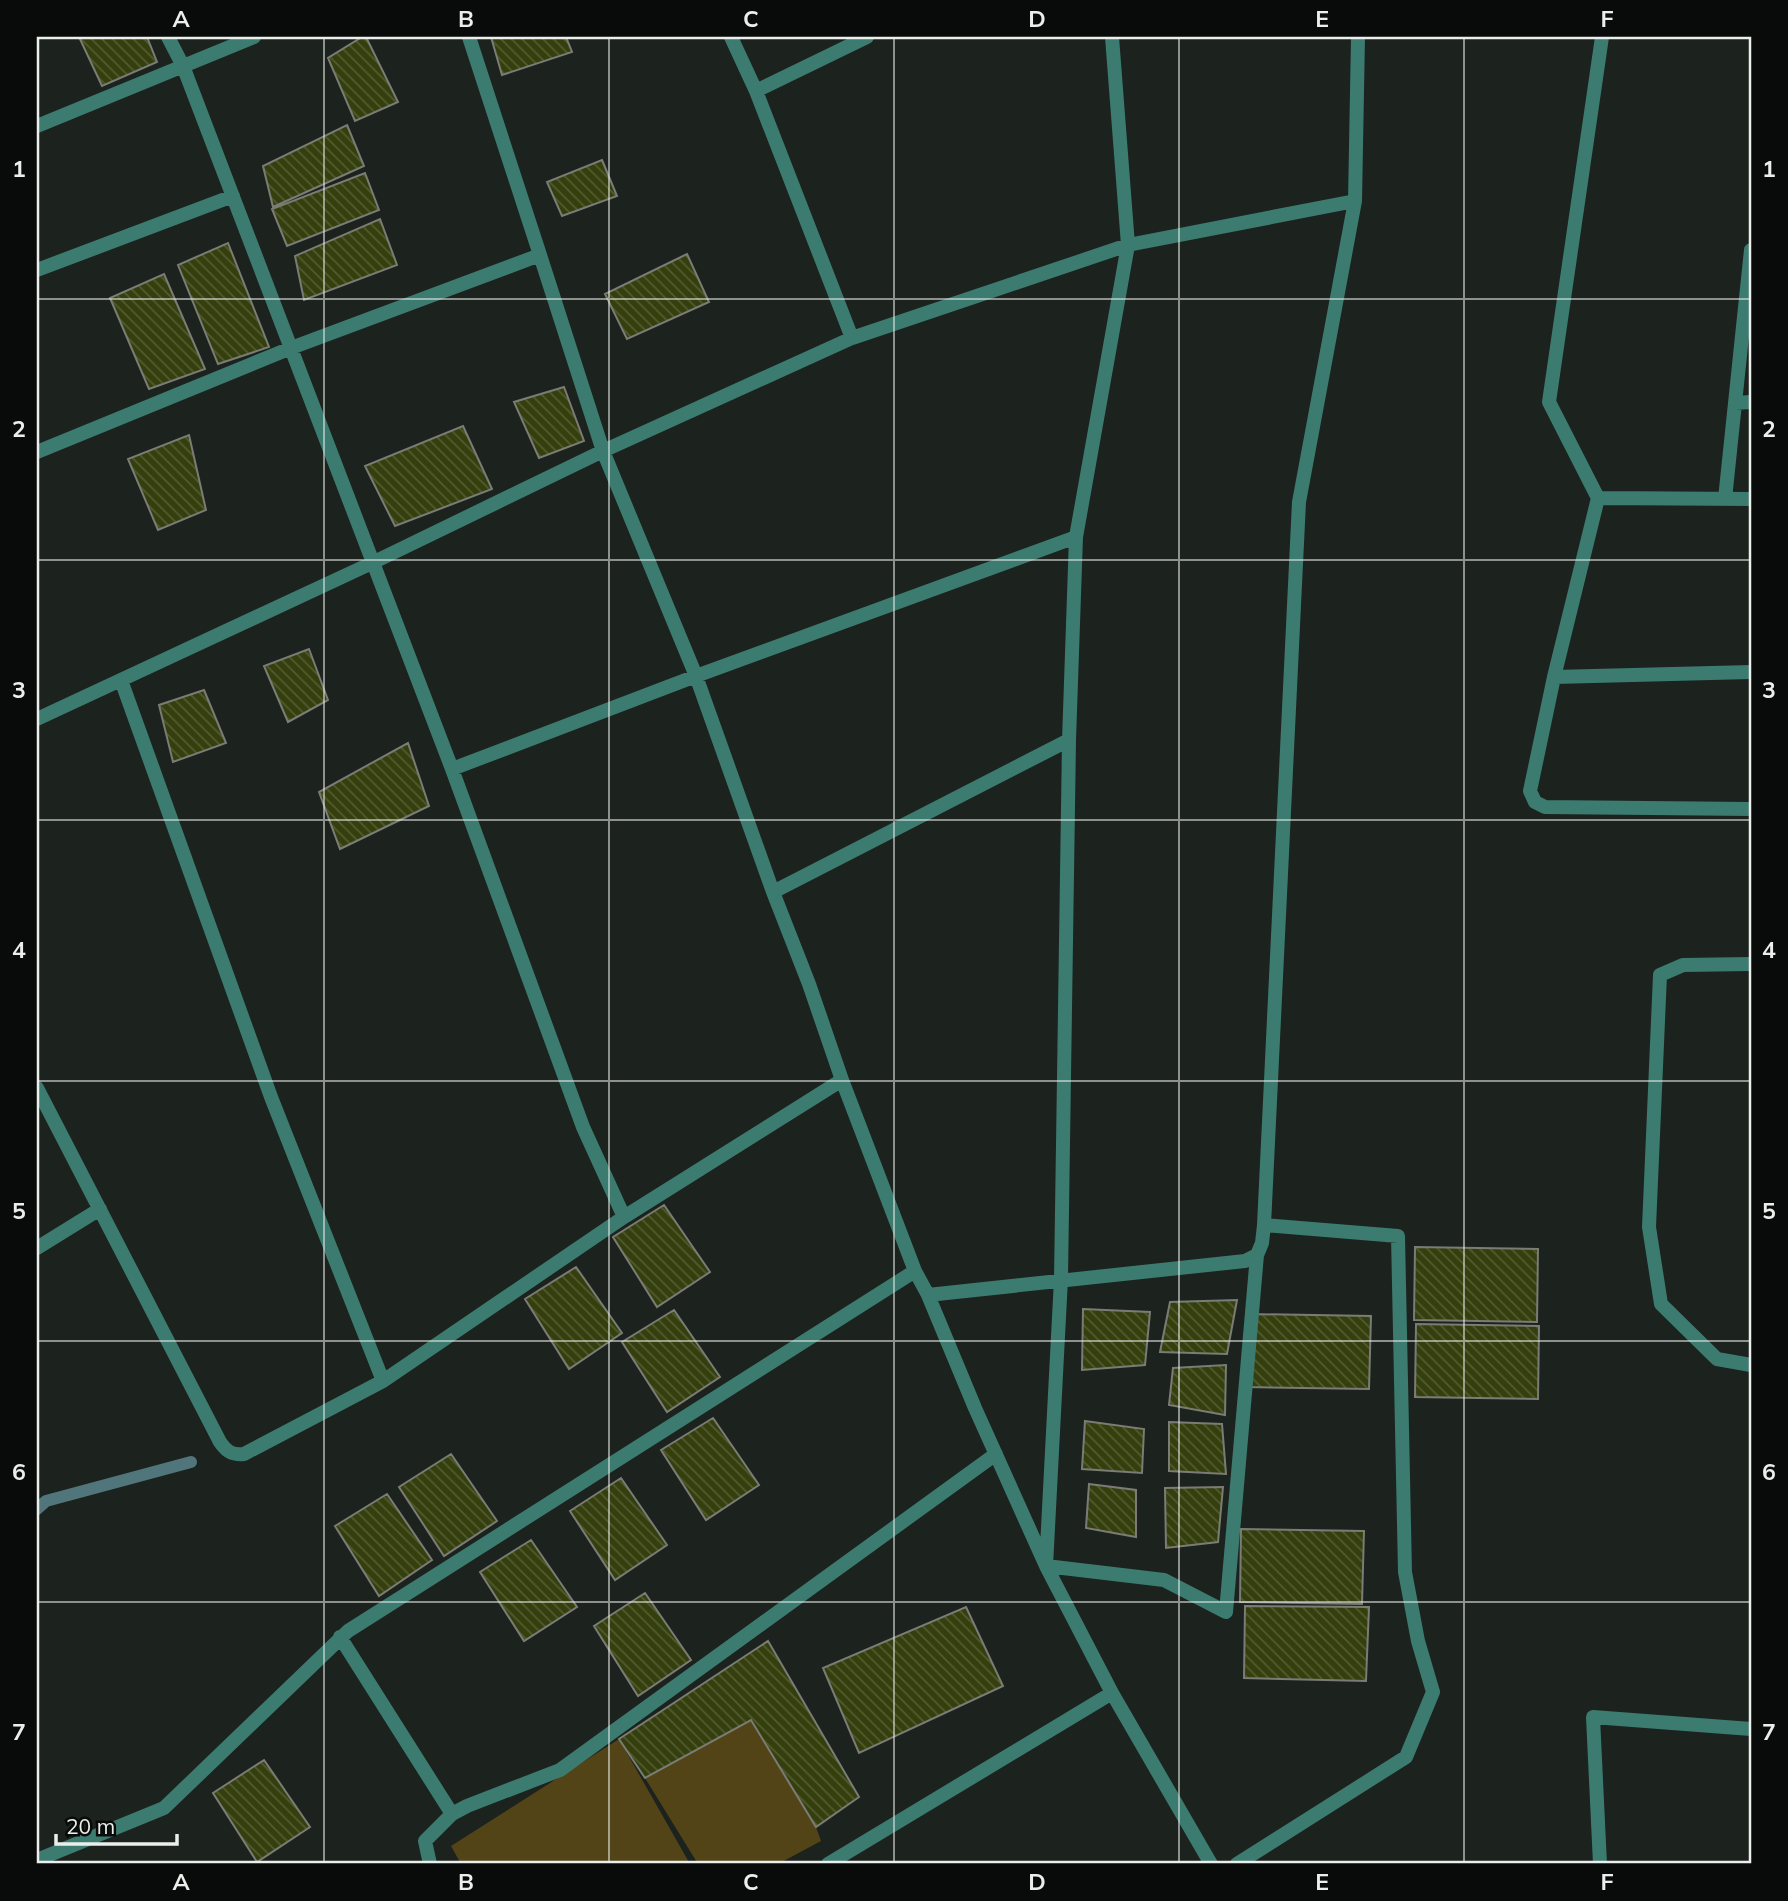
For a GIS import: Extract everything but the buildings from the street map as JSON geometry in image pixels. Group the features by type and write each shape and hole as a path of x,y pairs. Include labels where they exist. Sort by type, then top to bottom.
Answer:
{"street":[{"path":"168,37 183,66 452,769 583,1127 624,1217"},
{"path":"37,126 254,37"},
{"path":"469,37 603,451 696,676 842,1080 915,1271 928,1295 1046,1566 1112,1693 1211,1864"},
{"path":"730,37 756,91 852,338"},
{"path":"756,91 867,37"},
{"path":"1046,1566 1060,1279 1069,740 1076,537 1128,245 1112,37"},
{"path":"1046,1566 1164,1580 1226,1612 1257,1255 1264,1225 1299,502 1355,201 1358,37"},
{"path":"1602,37 1549,402 1598,498 1554,677 1530,791 1535,802 1545,807 1751,809"},
{"path":"37,270 233,197"},
{"path":"37,719 372,564 603,451 852,338 1128,245 1355,201"},
{"path":"1725,499 1751,250"},
{"path":"37,452 291,348 540,255"},
{"path":"1735,402 1751,402"},
{"path":"1598,498 1751,499"},
{"path":"452,769 696,676 1076,537"},
{"path":"1554,677 1751,672"},
{"path":"121,680 271,1097 383,1381"},
{"path":"773,892 1069,740"},
{"path":"1751,964 1683,965 1660,975 1649,1227 1661,1304 1717,1359 1751,1365"},
{"path":"37,1088 226,1450 234,1455 244,1454 383,1381 624,1217 842,1080"},
{"path":"37,1248 100,1209"},
{"path":"1237,1864 1406,1757 1433,1692 1418,1641 1405,1572 1398,1236 1264,1225"},
{"path":"928,1295 1245,1261 1257,1255"},
{"path":"37,1860 164,1808 340,1637 915,1271"},
{"path":"430,1864 425,1841 452,1814 560,1770 996,1454"},
{"path":"340,1637 452,1814"},
{"path":"828,1864 1112,1693"},
{"path":"1600,1864 1593,1717 1751,1729"}],"shaded area":[{"path":"751,1720 816,1827 821,1841 778,1864 698,1864 645,1778"},
{"path":"619,1739 690,1864 461,1864 451,1846"}],"waterway":[{"path":"37,1509 46,1501 191,1462"}]}
